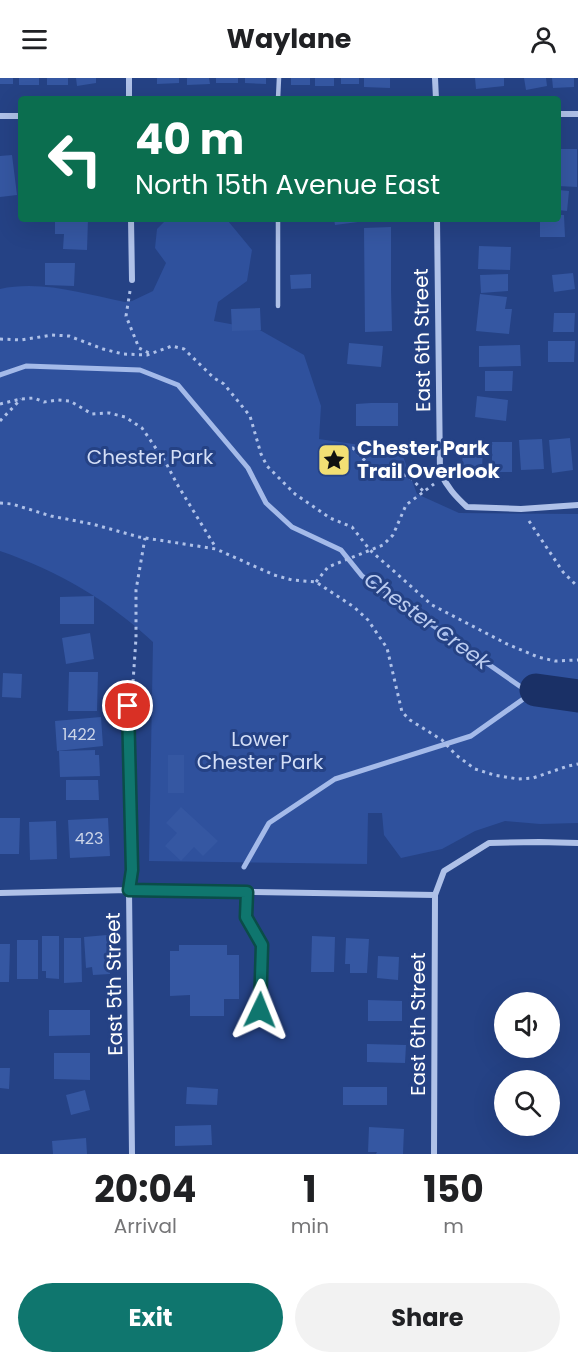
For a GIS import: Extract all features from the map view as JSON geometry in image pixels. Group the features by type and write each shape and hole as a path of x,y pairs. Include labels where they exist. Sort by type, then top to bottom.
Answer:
{"street":[{"path":"129,78 129,96"},
{"path":"435,78 436,96"},
{"path":"561,114 578,114"},
{"path":"0,116 18,116"},
{"path":"131,222 132,280"},
{"name":"East 6th Street","path":"437,222 440,472 452,494 467,507 521,509"},
{"path":"521,509 578,505"},
{"name":"East 5th Street","path":"128,706 132,870 129,890 132,1154"},
{"path":"0,893 129,890 435,895 444,870 489,843 578,843"},
{"name":"East 6th Street","path":"434,1154 435,895"}],"lane":[{"path":"278,96 279,78"},
{"path":"278,222 278,306"},
{"path":"247,892 246,917 262,945 260,1010"}],"path":[{"path":"132,280 126,316 139,348 151,354"},
{"path":"0,339 21,340 52,335 69,336 123,354 151,354 172,346 184,349 214,378 224,384 250,416 261,454 267,466 295,494 330,518 352,527 370,550 432,605 538,657 555,661 578,660"},
{"path":"0,404 34,398 44,402 70,401 92,414 109,413 125,417 142,428 166,463 216,549"},
{"path":"0,421 21,399"},
{"path":"334,460 343,451 353,448 370,466 381,467 412,478 424,492"},
{"path":"316,582 328,567 383,545 393,536 406,505 442,477"},
{"path":"0,502 146,538 216,549 273,575 291,580 316,582 354,607 368,620 387,648 402,712 410,720 442,740 456,755 475,769 510,777 533,778 578,764"},
{"path":"521,509 564,572 578,587"},
{"path":"128,706 134,693 136,590 146,538"}],"green space":[{"name":"Chester Park","path":"164,222 229,222 252,250 247,281 218,302 214,321 258,329 304,355 321,406 319,439 401,451 417,494 459,513 578,514 578,823 540,824 505,821 475,831 442,849 401,858 384,835 382,813 368,813 367,864 149,861 153,642 118,613 81,588 42,568 0,551 0,289 47,287 125,302 132,301 153,291 166,263 155,248 157,229"}],"building":[{"path":"0,78 13,78 13,84 0,84"},
{"path":"19,78 39,78 39,85 19,85"},
{"path":"47,78 68,78 68,85 47,85"},
{"path":"76,78 96,78 96,83 77,86"},
{"path":"157,78 179,78 179,83 157,84"},
{"path":"187,78 209,78 210,84 187,85"},
{"path":"216,78 238,78 238,83 216,83"},
{"path":"245,78 266,78 266,84 245,83"},
{"path":"291,78 310,78 310,85 291,85"},
{"path":"315,78 334,78 334,86 315,86"},
{"path":"341,78 359,78 359,84 341,84"},
{"path":"364,78 390,78 390,88 364,87"},
{"path":"475,78 504,78 504,86 476,89"},
{"path":"524,78 546,78 547,86 526,90"},
{"path":"552,78 574,78 574,87 553,88"},
{"path":"561,149 577,149 577,187 561,186"},
{"path":"12,155 17,195 0,197 0,156"},
{"path":"561,190 569,191 567,211 561,210"},
{"path":"561,215 564,215 565,237 540,237 540,222 561,222"},
{"path":"55,222 88,222 87,250 63,249 64,234 55,234"},
{"path":"334,222 358,222 335,225"},
{"path":"391,227 392,331 365,332 364,228"},
{"path":"479,246 511,247 510,270 478,269"},
{"path":"45,263 75,263 74,286 45,285"},
{"path":"573,273 575,289 554,292 552,275"},
{"path":"311,274 311,288 291,289 290,275"},
{"path":"508,274 508,291 481,293 480,275"},
{"path":"480,294 507,297 505,309 512,309 509,334 476,331"},
{"path":"260,308 261,330 232,331 231,309"},
{"path":"554,313 575,313 574,332 553,332"},
{"path":"548,341 575,341 574,362 548,362"},
{"path":"349,343 383,346 381,367 347,364"},
{"path":"520,345 521,366 479,367 479,346"},
{"path":"485,371 513,371 512,391 485,391"},
{"path":"477,396 508,400 506,421 475,417"},
{"path":"398,403 398,426 356,426 356,404"},
{"path":"570,438 573,470 552,473 549,440"},
{"path":"542,439 544,469 521,470 519,440"},
{"path":"463,441 483,441 482,473 462,472"},
{"path":"492,442 512,442 512,472 492,472"},
{"path":"94,596 94,624 60,624 60,597"},
{"path":"90,633 94,659 66,664 62,638"},
{"path":"69,672 98,672 97,711 68,711"},
{"path":"3,673 22,674 21,698 2,697"},
{"path":"101,717 103,746 57,751 55,721"},
{"path":"95,750 95,755 99,755 100,776 60,777 59,751"},
{"path":"168,755 184,755 184,793 168,793"},
{"path":"66,780 98,780 99,800 66,800"},
{"path":"181,807 218,841 203,856 194,847 181,861 165,846 177,833 166,823"},
{"path":"0,818 20,818 19,854 0,854"},
{"path":"108,818 110,856 70,858 68,820"},
{"path":"56,821 57,859 30,860 29,822"},
{"path":"107,935 110,974 93,975 92,967 86,968 84,937"},
{"path":"42,936 59,936 59,979 46,978 46,971 42,971"},
{"path":"312,936 335,937 334,972 311,972"},
{"path":"64,938 81,938 82,982 64,983"},
{"path":"346,938 369,939 367,973 350,973 350,964 345,964"},
{"path":"17,940 38,940 38,979 17,979"},
{"path":"0,944 10,944 9,982 0,982"},
{"path":"179,945 227,945 227,955 239,955 239,999 224,999 224,1016 190,1016 190,995 170,996 170,951 179,951"},
{"path":"378,956 399,957 398,980 377,978"},
{"path":"368,1000 402,1001 402,1021 368,1021"},
{"path":"49,1010 90,1010 90,1035 49,1036"},
{"path":"367,1044 406,1045 405,1063 367,1062"},
{"path":"54,1053 90,1053 90,1080 54,1079"},
{"path":"0,1068 10,1068 9,1089 0,1088"},
{"path":"187,1087 218,1089 217,1105 186,1104"},
{"path":"343,1087 387,1087 387,1105 343,1105"},
{"path":"85,1090 90,1110 71,1115 66,1095"},
{"path":"211,1125 212,1145 175,1146 175,1126"},
{"path":"369,1127 404,1129 403,1154 368,1152"},
{"path":"86,1138 87,1154 53,1154 52,1141"}],"waterway":[{"name":"Chester Creek","path":"0,375 26,366 140,370 178,385 248,468 266,503 292,527 341,550 362,576 521,687 536,690"},
{"path":"244,867 269,823 335,779 471,736 536,690"},
{"name":"Chester Creek","path":"536,690 578,696"}],"place":[{"name":"Chester Park Trail Overlook","path":"334,460"}],"route":[{"path":"128,706 132,870 129,890 247,892 246,917 262,945 260,1010"}],"park label":[{"name":"Lower Chester Park","path":"260,750"}]}
